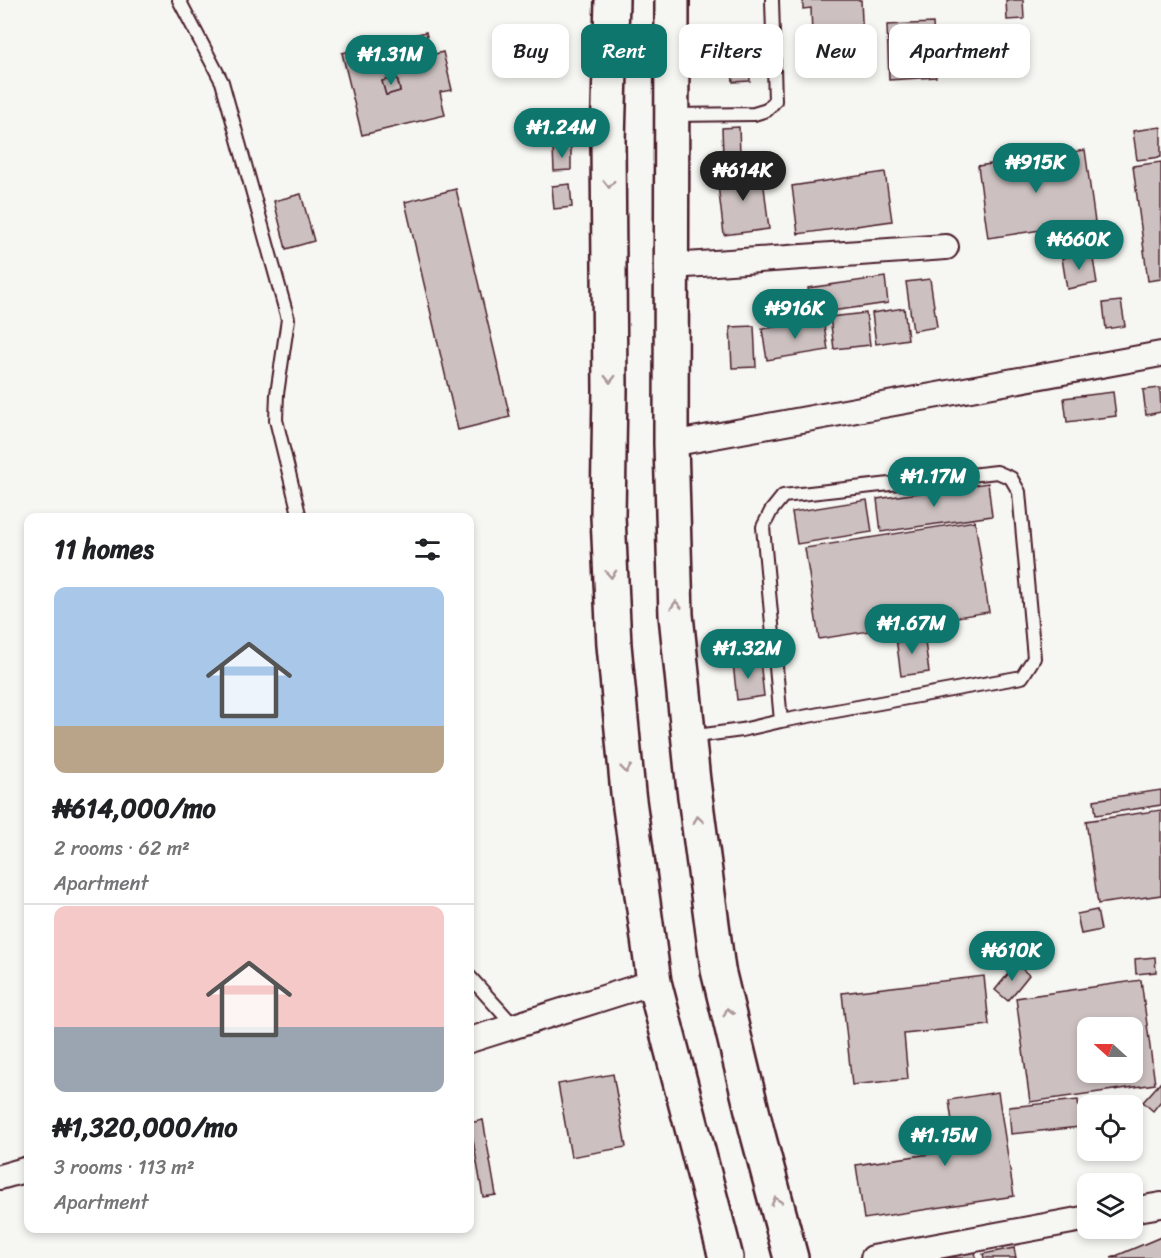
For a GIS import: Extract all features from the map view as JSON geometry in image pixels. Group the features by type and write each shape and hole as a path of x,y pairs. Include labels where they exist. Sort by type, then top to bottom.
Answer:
{"highway":[{"path":"612,0 608,141 610,390 608,516 614,645 628,793 654,982 726,1258"},
{"path":"672,0 671,444 676,615 718,970 791,1258"}],"street":[{"path":"672,266 946,247"},
{"path":"671,444 1161,354"},
{"path":"474,1039 654,982"},
{"path":"0,1177 24,1170"},
{"path":"1143,1208 1161,1205"},
{"path":"873,1258 1077,1220"}],"lane":[{"path":"179,0 222,82 288,319 277,394 276,420 299,513"},
{"path":"672,115 754,114 767,110 775,100 772,0"},
{"path":"689,737 742,730 1022,677 1034,658 1019,492 1011,478 997,472 783,496 763,526 781,721"},
{"path":"474,981 514,1026"}],"building":[{"path":"803,0 861,0 862,24 812,24 811,8 803,9"},
{"path":"1006,0 1023,0 1024,19 1007,20"},
{"path":"887,25 889,25 889,78 920,78 889,80"},
{"path":"426,32 431,55 443,52 452,90 440,92 445,115 362,135 342,53","holes":["397,78 400,91 386,95 382,81"]},
{"path":"397,78 400,91 386,95 382,81"},
{"path":"733,78 750,78 750,81 733,82"},
{"path":"739,127 740,154 723,155 722,128"},
{"path":"1161,127 1161,157 1137,160 1133,131"},
{"path":"571,147 571,170 554,171 553,148"},
{"path":"1085,150 1095,222 988,238 978,166"},
{"path":"1161,162 1161,279 1148,281 1133,166"},
{"path":"762,170 769,229 724,235 717,176"},
{"path":"885,172 892,221 798,234 792,186"},
{"path":"570,184 572,207 554,209 552,186"},
{"path":"456,189 510,417 458,430 405,202"},
{"path":"301,194 314,241 286,249 274,201"},
{"path":"1092,253 1097,283 1067,289 1062,258"},
{"path":"885,277 888,303 811,314 808,288"},
{"path":"930,279 937,327 913,331 906,282"},
{"path":"1121,301 1125,326 1106,329 1103,303"},
{"path":"904,308 908,339 876,344 872,313"},
{"path":"866,313 870,345 834,349 830,317"},
{"path":"823,319 828,350 767,360 762,329"},
{"path":"754,326 756,367 732,368 730,327"},
{"path":"1160,388 1161,412 1146,415 1143,390"},
{"path":"1113,392 1116,416 1067,422 1064,398"},
{"path":"988,483 992,516 881,532 877,499"},
{"path":"867,500 872,532 797,544 792,512"},
{"path":"975,521 989,612 819,639 805,548"},
{"path":"924,634 929,672 901,676 896,638"},
{"path":"760,660 764,696 737,700 733,663"},
{"path":"1161,790 1161,805 1096,815 1094,800"},
{"path":"1161,810 1161,895 1098,904 1086,821"},
{"path":"1097,910 1101,930 1081,934 1077,914"},
{"path":"1155,957 1156,972 1136,974 1135,959"},
{"path":"1016,964 1029,975 1008,1001 995,990"},
{"path":"984,976 989,1025 904,1034 908,1079 852,1085 842,993"},
{"path":"1141,980 1155,1084 1030,1102 1016,998"},
{"path":"613,1074 626,1147 571,1157 558,1084"},
{"path":"1161,1082 1161,1101 1153,1111 1143,1102"},
{"path":"998,1092 1014,1196 864,1219 856,1165 956,1150 949,1100"},
{"path":"1077,1100 1077,1127 1011,1134 1009,1107"},
{"path":"483,1120 496,1195 483,1197 474,1146 474,1122"},
{"path":"1161,1237 1161,1258 1111,1258"},
{"path":"1014,1248 1016,1258 984,1258 983,1254"},
{"path":"975,1251 976,1258 942,1258"}]}
